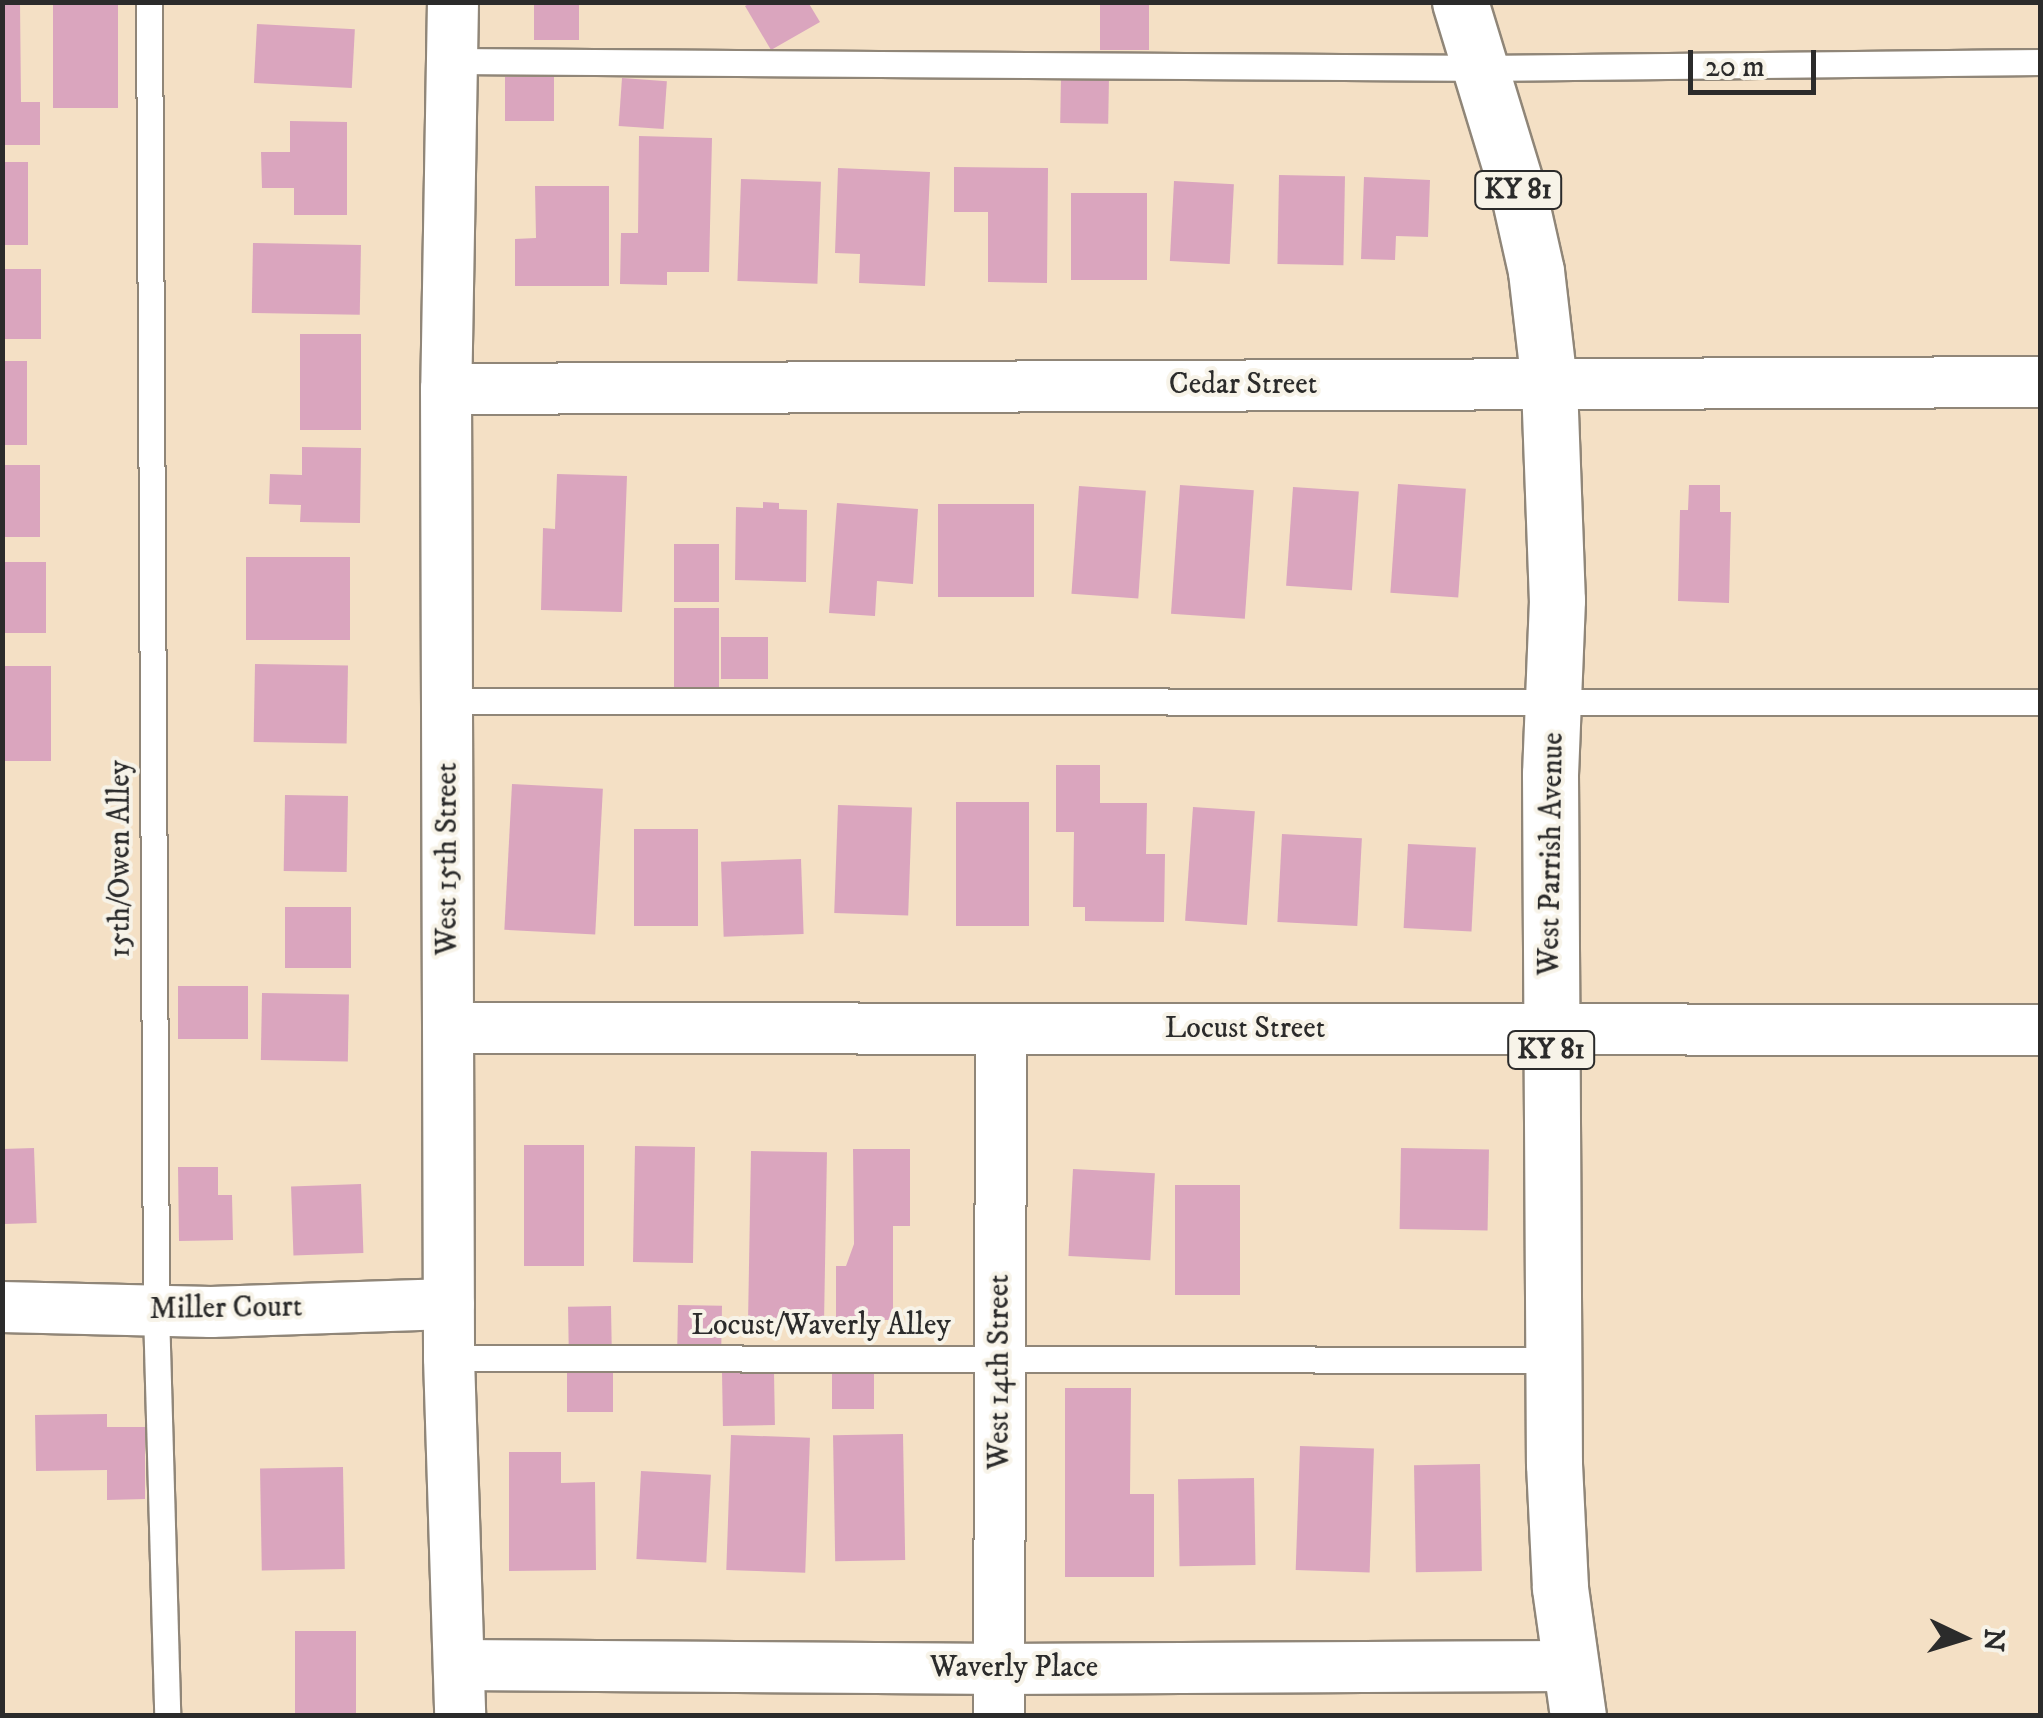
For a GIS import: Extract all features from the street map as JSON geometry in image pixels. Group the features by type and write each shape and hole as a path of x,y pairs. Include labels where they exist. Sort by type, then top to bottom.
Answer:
{"main road":[{"name":"West Parrish Avenue","path":"1460,2 1482,68 1536,271 1549,384 1557,600 1550,774 1554,1360 1560,1588 1574,1691"}],"street":[{"name":"West 15th Street","path":"453,2 446,389 449,1358 460,1716"},
{"name":"Cedar Street","path":"446,389 2040,382"},
{"name":"Locust Street","path":"449,1028 2040,1030"},
{"name":"West 14th Street","path":"999,1692 1001,1028"},
{"name":"Miller Court","path":"2,1307 156,1311 449,1304"},
{"name":"Waverly Place","path":"459,1665 999,1692 1574,1691"}],"lane":[{"name":"15th/Owen Alley","path":"149,2 156,1311 166,1716"},
{"path":"452,61 1482,68 2040,62"},
{"path":"448,701 1554,698 2040,702"},
{"name":"Locust/Waverly Alley","path":"449,1358 1554,1360"}],"building":[{"path":"2,2 20,2 21,102 40,102 40,145 2,145"},
{"path":"534,2 579,2 579,40 534,40"},
{"path":"752,2 808,2 820,22 771,50 745,6"},
{"path":"1100,2 1149,2 1149,50 1100,50"},
{"path":"53,3 118,3 118,108 53,108"},
{"path":"257,24 355,29 352,88 254,83"},
{"path":"505,77 554,77 554,121 505,121"},
{"path":"1061,77 1109,78 1108,124 1060,123"},
{"path":"622,78 667,81 664,129 619,126"},
{"path":"290,121 347,122 347,215 294,215 294,188 262,188 261,152 290,152"},
{"path":"639,136 712,138 709,272 667,272 667,285 620,284 621,233 638,233"},
{"path":"2,162 28,162 28,245 2,245"},
{"path":"954,167 1048,168 1047,283 988,282 988,212 954,212"},
{"path":"838,168 930,172 925,286 859,283 860,254 835,253"},
{"path":"1279,175 1345,176 1343,265 1277,264"},
{"path":"1364,177 1430,180 1428,237 1396,236 1395,260 1361,259"},
{"path":"741,179 821,182 817,284 737,281"},
{"path":"1174,181 1234,184 1230,264 1170,261"},
{"path":"535,186 609,186 609,286 515,286 515,239 536,238"},
{"path":"1071,193 1147,193 1147,280 1071,280"},
{"path":"253,243 361,245 360,315 252,313"},
{"path":"2,269 41,269 41,339 2,339"},
{"path":"300,334 361,334 361,430 300,430"},
{"path":"2,361 27,361 27,445 2,445"},
{"path":"302,447 361,448 360,523 300,522 301,505 269,504 270,474 302,475"},
{"path":"2,465 40,465 40,537 2,537"},
{"path":"557,474 627,476 622,612 541,610 543,528 555,529"},
{"path":"1398,484 1466,489 1458,597 1390,593"},
{"path":"1180,485 1254,490 1245,619 1171,614"},
{"path":"1689,485 1720,485 1720,512 1731,512 1729,603 1678,601 1680,510 1688,510"},
{"path":"1079,486 1146,491 1138,598 1071,594"},
{"path":"1293,487 1359,492 1352,590 1286,586"},
{"path":"763,502 779,503 779,509 807,510 806,582 735,580 736,507 763,508"},
{"path":"837,503 918,509 913,584 877,581 875,616 829,613"},
{"path":"938,504 1034,504 1034,597 938,597"},
{"path":"674,544 719,544 719,602 674,602"},
{"path":"246,557 350,557 350,640 246,640"},
{"path":"2,562 46,562 46,633 2,633"},
{"path":"674,608 719,608 719,696 674,696"},
{"path":"721,637 768,637 768,679 721,679"},
{"path":"255,664 348,666 347,744 254,742"},
{"path":"2,666 51,666 51,761 2,761"},
{"path":"1056,765 1100,765 1100,803 1147,803 1146,854 1165,854 1164,922 1085,921 1085,907 1073,907 1074,832 1056,832"},
{"path":"512,784 603,789 595,935 504,930"},
{"path":"285,795 348,796 347,872 284,871"},
{"path":"956,802 1029,802 1029,926 956,926"},
{"path":"838,805 912,808 908,916 834,913"},
{"path":"1193,807 1255,811 1247,925 1185,921"},
{"path":"634,829 698,829 698,926 634,926"},
{"path":"1282,834 1362,838 1357,926 1277,922"},
{"path":"1408,844 1476,848 1472,931 1404,928"},
{"path":"801,859 804,934 724,937 721,862"},
{"path":"285,907 351,907 351,968 285,968"},
{"path":"178,986 248,986 248,1039 178,1039"},
{"path":"262,993 349,995 348,1062 261,1060"},
{"path":"524,1145 584,1145 584,1266 524,1266"},
{"path":"635,1146 695,1147 693,1263 633,1262"},
{"path":"34,1148 37,1223 5,1224 2,1149"},
{"path":"1401,1148 1489,1150 1488,1231 1400,1229"},
{"path":"853,1149 910,1149 910,1226 893,1226 893,1320 836,1320 836,1266 846,1266 854,1244"},
{"path":"751,1151 827,1152 824,1324 748,1323"},
{"path":"178,1167 218,1167 218,1195 232,1195 233,1240 179,1241"},
{"path":"1073,1169 1155,1173 1150,1260 1068,1256"},
{"path":"361,1184 363,1253 293,1255 291,1186"},
{"path":"1175,1185 1240,1185 1240,1295 1175,1295"},
{"path":"678,1305 722,1306 721,1350 677,1349"},
{"path":"611,1306 612,1350 569,1351 568,1307"},
{"path":"567,1368 613,1368 613,1412 567,1412"},
{"path":"832,1370 874,1370 874,1409 832,1409"},
{"path":"774,1372 775,1425 723,1426 722,1373"},
{"path":"1065,1388 1131,1388 1130,1494 1154,1494 1154,1577 1065,1577"},
{"path":"107,1414 107,1427 145,1427 145,1499 107,1500 107,1470 36,1471 35,1415"},
{"path":"903,1434 905,1560 835,1561 833,1435"},
{"path":"731,1435 810,1438 805,1573 726,1570"},
{"path":"1300,1446 1374,1449 1370,1573 1296,1570"},
{"path":"509,1452 561,1452 561,1483 595,1482 596,1570 509,1571"},
{"path":"1480,1464 1482,1571 1416,1572 1414,1465"},
{"path":"343,1467 345,1569 262,1570 260,1468"},
{"path":"641,1471 711,1475 706,1563 636,1559"},
{"path":"1254,1478 1256,1565 1180,1566 1178,1479"},
{"path":"295,1631 356,1631 356,1714 295,1714"}]}
